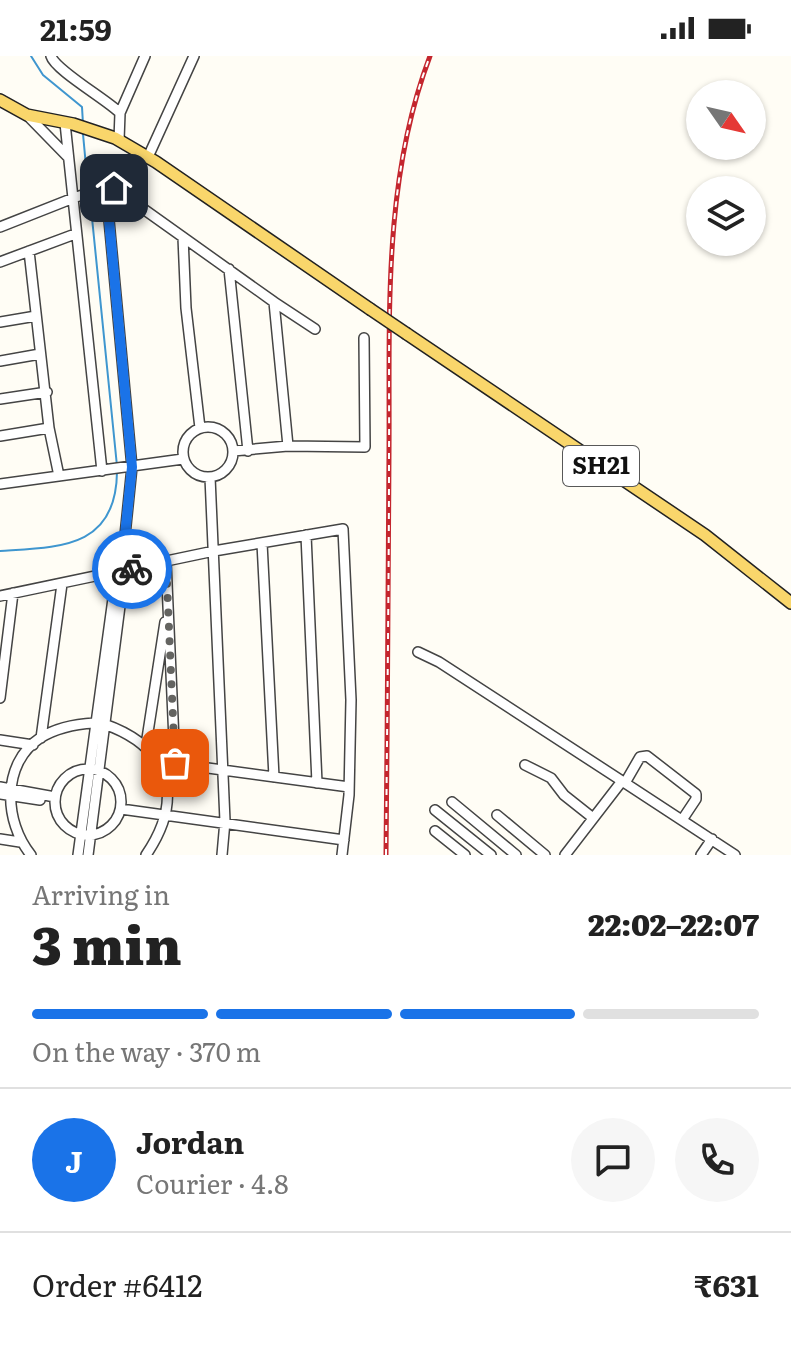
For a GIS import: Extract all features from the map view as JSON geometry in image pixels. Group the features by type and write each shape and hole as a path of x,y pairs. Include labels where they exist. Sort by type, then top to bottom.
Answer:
{"main road":[{"name":"SH21","path":"0,100 27,115 69,123 117,139 148,157 705,535 791,603"}],"street":[{"path":"51,56 58,67 103,97 120,113"},
{"path":"117,139 120,113 145,56"},
{"path":"148,157 194,56"},
{"path":"27,115 68,157"},
{"path":"69,123 68,157 75,234 104,471"},
{"path":"88,855 86,834 124,545 129,467 110,188"},
{"path":"0,227 74,198 110,188 315,329"},
{"path":"0,262 75,234"},
{"path":"183,237 186,308 200,428"},
{"path":"29,251 49,428 59,476"},
{"path":"229,269 248,451"},
{"path":"274,302 288,446"},
{"path":"0,322 36,316"},
{"path":"233,451 288,446 365,447 364,338"},
{"path":"0,361 40,354"},
{"path":"0,399 47,392"},
{"path":"0,436 49,428"},
{"path":"200,428 223,431 232,443 233,451 229,466 210,477 191,471 183,459 188,437 200,428"},
{"path":"0,484 183,459"},
{"path":"210,477 224,770 222,855"},
{"path":"0,596 214,551 343,529 351,700 349,787 342,855"},
{"path":"306,535 317,783"},
{"path":"262,543 274,777"},
{"path":"166,561 175,763"},
{"path":"31,855 20,842 12,822 7,792 16,771 37,741 62,584"},
{"path":"0,698 13,593"},
{"path":"146,745 168,601"},
{"path":"418,652 439,662 735,855"},
{"path":"0,740 37,741 65,727 99,723 146,745 165,784 167,812 159,837 146,855"},
{"path":"565,855 624,782 640,757 647,756 696,794 682,820"},
{"path":"156,761 349,787"},
{"path":"525,765 554,780 564,795 593,818"},
{"path":"93,769 115,782 121,806 113,824 99,833 86,834 62,823 55,800 64,780 71,773 93,769"},
{"path":"0,787 7,792 55,800"},
{"path":"452,802 515,855"},
{"path":"121,806 344,838"},
{"path":"435,810 491,855"},
{"path":"497,815 545,855"},
{"path":"435,831 465,855"},
{"path":"78,855 86,834"},
{"path":"0,839 20,842"},
{"path":"701,855 712,839"}],"waterway":[{"path":"31,56 43,75 82,107 83,124"},
{"path":"83,134 88,188"},
{"path":"90,198 117,466"},
{"path":"0,551 63,545 95,530 107,516 114,497 117,472"}],"railway":[{"path":"386,855 392,252 403,152 414,104 430,56"}],"way so far":[{"path":"132,569 166,561 175,763"}],"route":[{"path":"114,188 106,188 132,467 124,545 116,573 132,569"}]}
